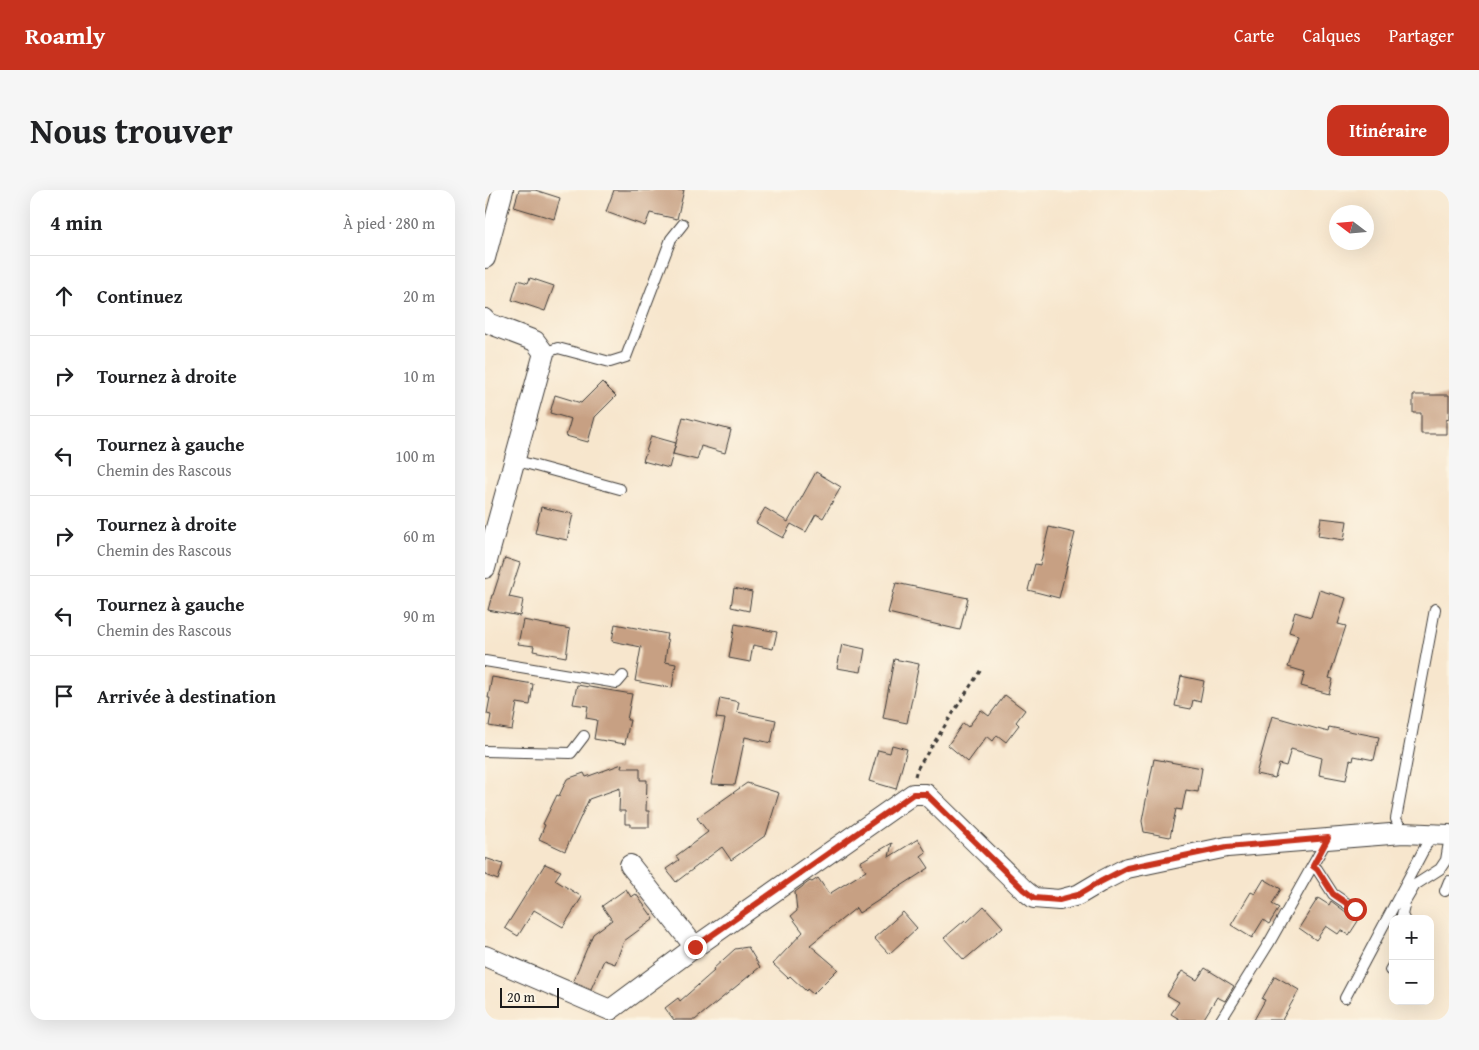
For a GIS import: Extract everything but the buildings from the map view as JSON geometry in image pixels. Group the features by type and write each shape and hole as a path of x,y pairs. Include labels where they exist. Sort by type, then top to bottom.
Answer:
{"street":[{"path":"485,258 503,190"},
{"path":"485,320 535,341 544,353 514,460 493,506 485,568"},
{"path":"485,956 608,1015 695,947 913,794 926,794 1034,898 1059,900 1078,895 1127,868 1227,847 1403,833 1443,837"},
{"path":"630,865 695,947"}],"lane":[{"path":"544,353 558,348 609,362 626,357 671,240 683,224"},
{"path":"514,460 619,489"},
{"path":"1403,833 1396,819 1435,609"},
{"path":"485,661 617,683 623,676"},
{"path":"485,751 571,752 584,736"},
{"path":"1402,915 1405,902 1415,885 1440,869 1446,860 1443,837"},
{"path":"1345,998 1443,837"},
{"path":"1221,1020 1269,943 1328,838"},
{"path":"1313,866 1317,869 1333,894 1355,909"}],"path":[{"path":"913,794 917,770 983,668"}],"route":[{"path":"695,947 913,794 926,794 1034,898 1059,900 1078,895 1127,868 1227,847 1328,838 1313,866 1317,869 1333,894 1355,909"}]}
